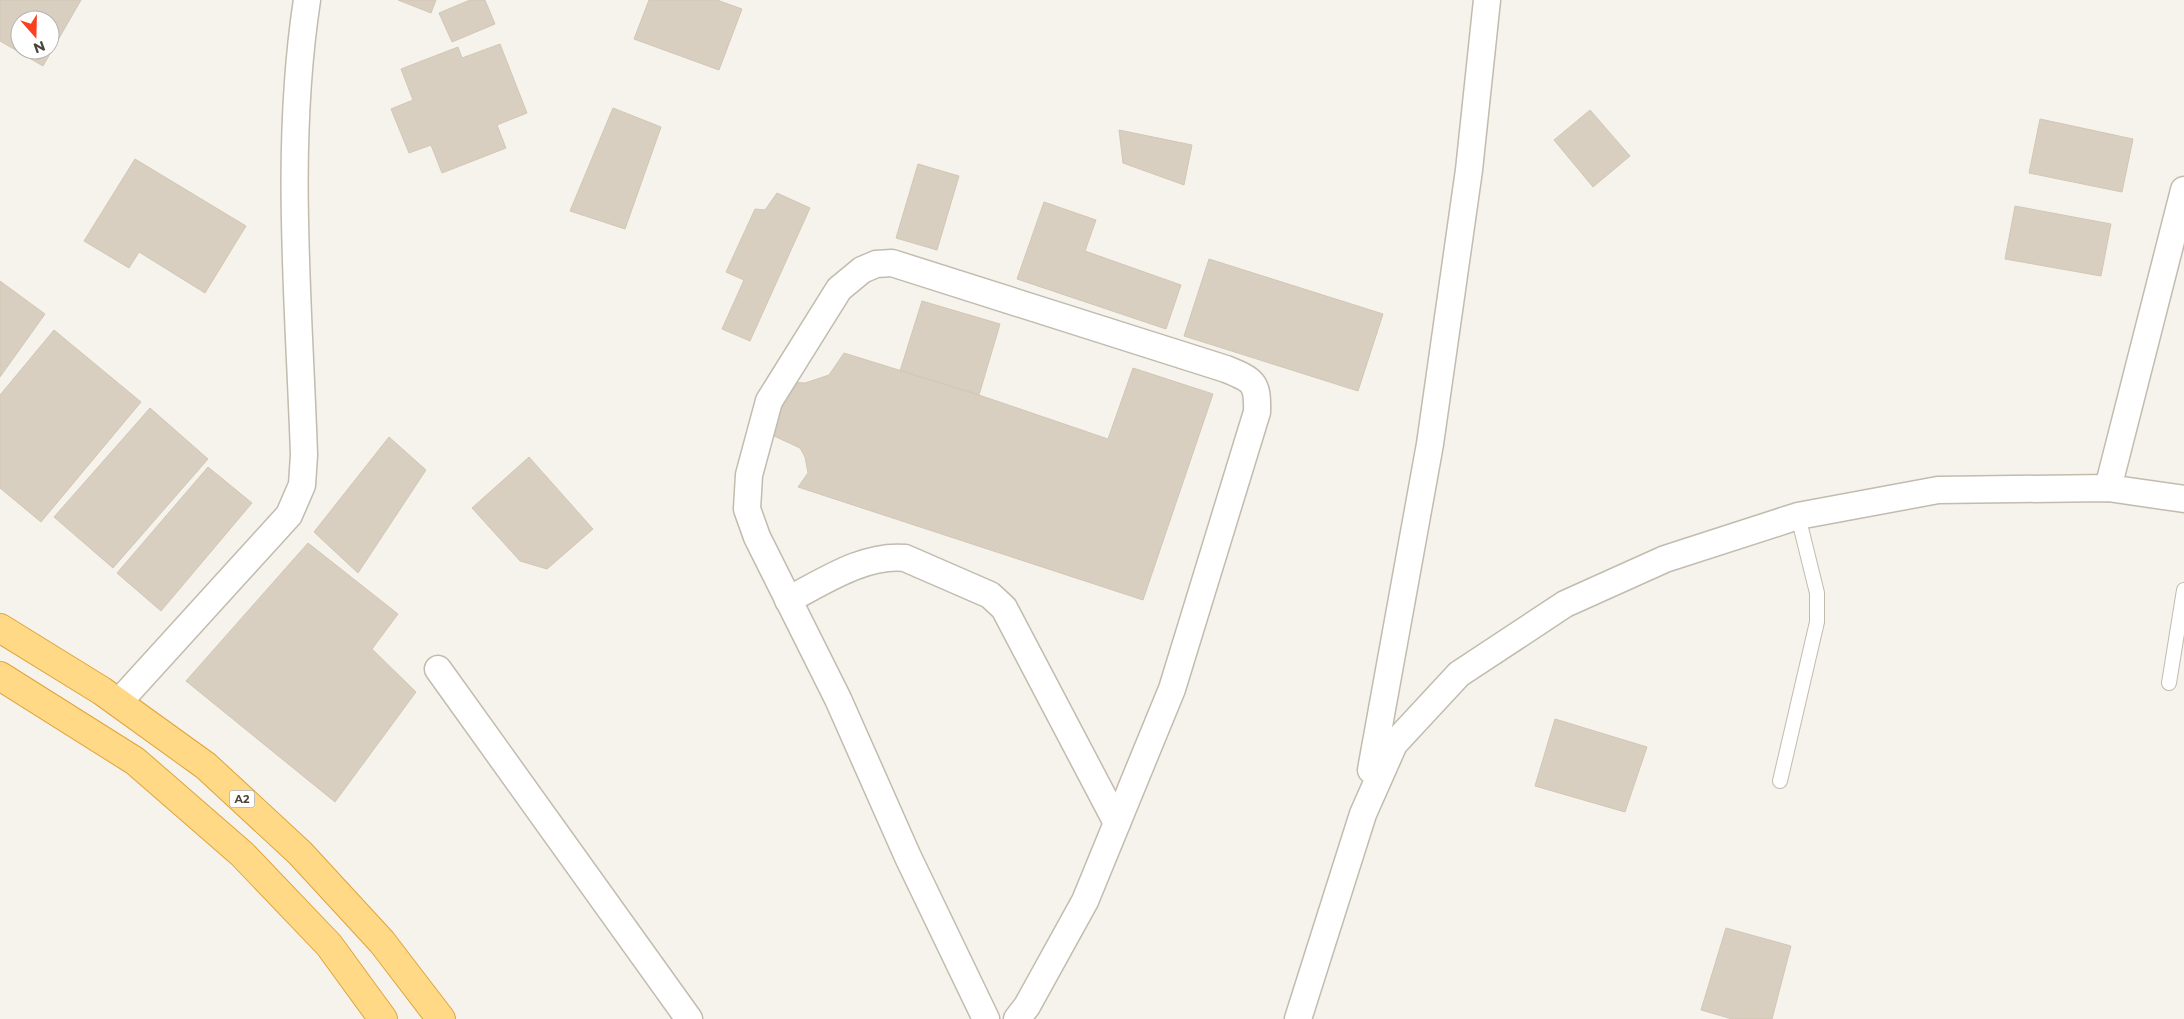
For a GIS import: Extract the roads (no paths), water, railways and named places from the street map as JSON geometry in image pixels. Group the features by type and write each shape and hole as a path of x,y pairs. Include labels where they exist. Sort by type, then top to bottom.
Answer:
{"highway":[{"name":"A2","path":"0,628 102,691 206,766 300,852 382,942 440,1019"},
{"path":"0,676 135,761 242,854 329,945 383,1019"}],"street":[{"path":"118,703 289,515 302,485 304,455 293,176 302,35 307,0"},
{"path":"1364,814 1430,444 1469,170 1487,0"},
{"path":"2108,488 2184,190"},
{"path":"986,1019 908,857 838,699 757,537 746,509 749,475 769,401 839,289 862,270 876,264 892,262 1226,369 1249,379 1257,394 1256,412 1172,688 1085,901 1027,1006 1017,1019"},
{"path":"1298,1019 1364,814 1394,744 1459,674 1565,604 1665,559 1798,516 1938,490 2108,488 2184,499"},
{"path":"788,600 870,560 890,556 904,558 990,596 1004,608 1117,823"},
{"path":"438,669 689,1019"}],"lane":[{"path":"1780,781 1817,622 1818,593 1798,516"},
{"path":"2169,684 2184,590"}]}
